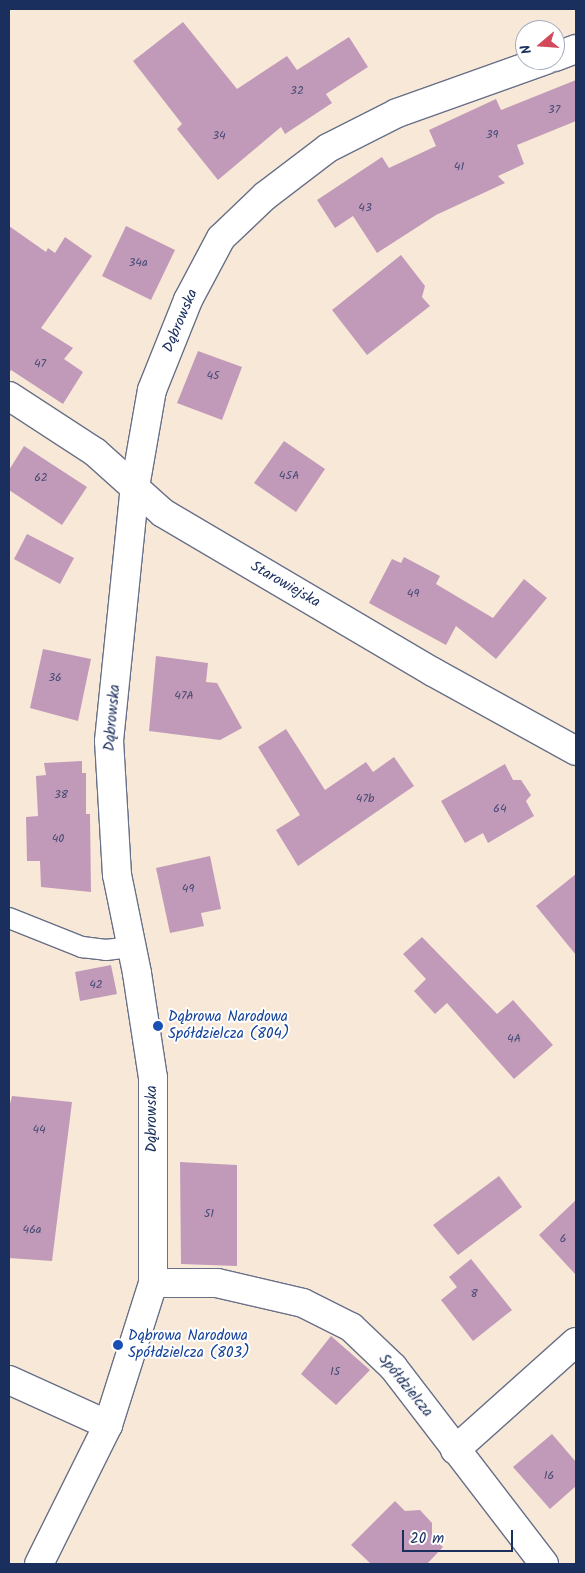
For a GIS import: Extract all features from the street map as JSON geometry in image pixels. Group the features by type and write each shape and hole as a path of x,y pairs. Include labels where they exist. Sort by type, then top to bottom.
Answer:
{"street":[{"name":"Dąbrowska","path":"39,1564 108,1425 153,1283 153,1078 132,947 117,874 109,741 135,487 152,390 188,300 221,238 265,196 328,148 397,113 518,70"},
{"name":"Starowiejska","path":"9,396 95,452 163,513 433,672 576,751"},
{"name":"Spółdzielcza","path":"153,1283 217,1283 303,1304 351,1327 393,1367 544,1564"},
{"path":"455,1450 576,1342"},
{"path":"9,1380 108,1425"}],"lane":[{"path":"9,918 82,947 106,950 132,947"}],"building":[{"path":"183,22 237,89 287,56 297,70 349,37 368,67 326,94 332,103 285,134 281,127 218,180 177,129 182,124 133,61"},
{"path":"576,80 576,121 517,145 524,164 498,176 505,183 436,215 377,253 353,216 335,228 317,200 382,157 389,168 436,146 429,130 496,99 501,110"},
{"path":"9,226 46,252 48,248 55,253 65,237 92,256 41,328 73,348 64,359 83,372 63,404 11,370 9,373"},
{"path":"126,226 175,250 151,300 102,276"},
{"path":"401,255 425,286 422,297 430,306 367,355 332,310"},
{"path":"198,351 242,367 222,420 177,403"},
{"path":"284,441 325,469 296,512 254,483"},
{"path":"24,446 87,487 62,525 9,490 9,470"},
{"path":"27,534 74,558 60,584 14,559"},
{"path":"404,557 440,576 436,584 493,618 524,579 547,598 496,659 456,626 446,645 369,603 392,559 401,563"},
{"path":"43,649 91,659 78,721 30,708"},
{"path":"156,656 208,663 206,682 217,683 242,728 220,740 149,731"},
{"path":"286,729 325,790 366,762 373,772 394,757 414,786 298,866 276,830 300,815 258,747"},
{"path":"82,761 82,773 86,773 86,814 90,814 91,892 41,887 40,861 27,861 26,817 38,816 36,776 46,775 44,763"},
{"path":"505,764 513,780 521,780 531,795 526,801 534,816 488,843 483,833 465,843 441,801"},
{"path":"210,856 221,909 201,913 204,926 170,933 156,868"},
{"path":"576,874 576,955 536,906"},
{"path":"422,937 497,1014 513,1000 553,1045 514,1079 447,1003 435,1014 414,991 426,979 403,954"},
{"path":"111,965 117,994 80,1001 75,972"},
{"path":"12,1096 72,1102 52,1261 9,1258 9,1108"},
{"path":"180,1162 237,1165 237,1266 181,1264"},
{"path":"499,1176 522,1207 458,1255 433,1225"},
{"path":"576,1200 576,1275 539,1235"},
{"path":"471,1259 512,1310 473,1341 441,1300 457,1287 449,1277"},
{"path":"331,1336 370,1370 336,1405 301,1374"},
{"path":"552,1434 576,1462 576,1486 550,1509 513,1467"},
{"path":"395,1501 405,1511 420,1510 432,1523 432,1537 443,1547 427,1564 371,1564 351,1545"}],"place":[{"name":"Dąbrowa Narodowa Spółdzielcza (804)","path":"158,1026"},
{"name":"Dąbrowa Narodowa Spółdzielcza (803)","path":"118,1345"}]}
